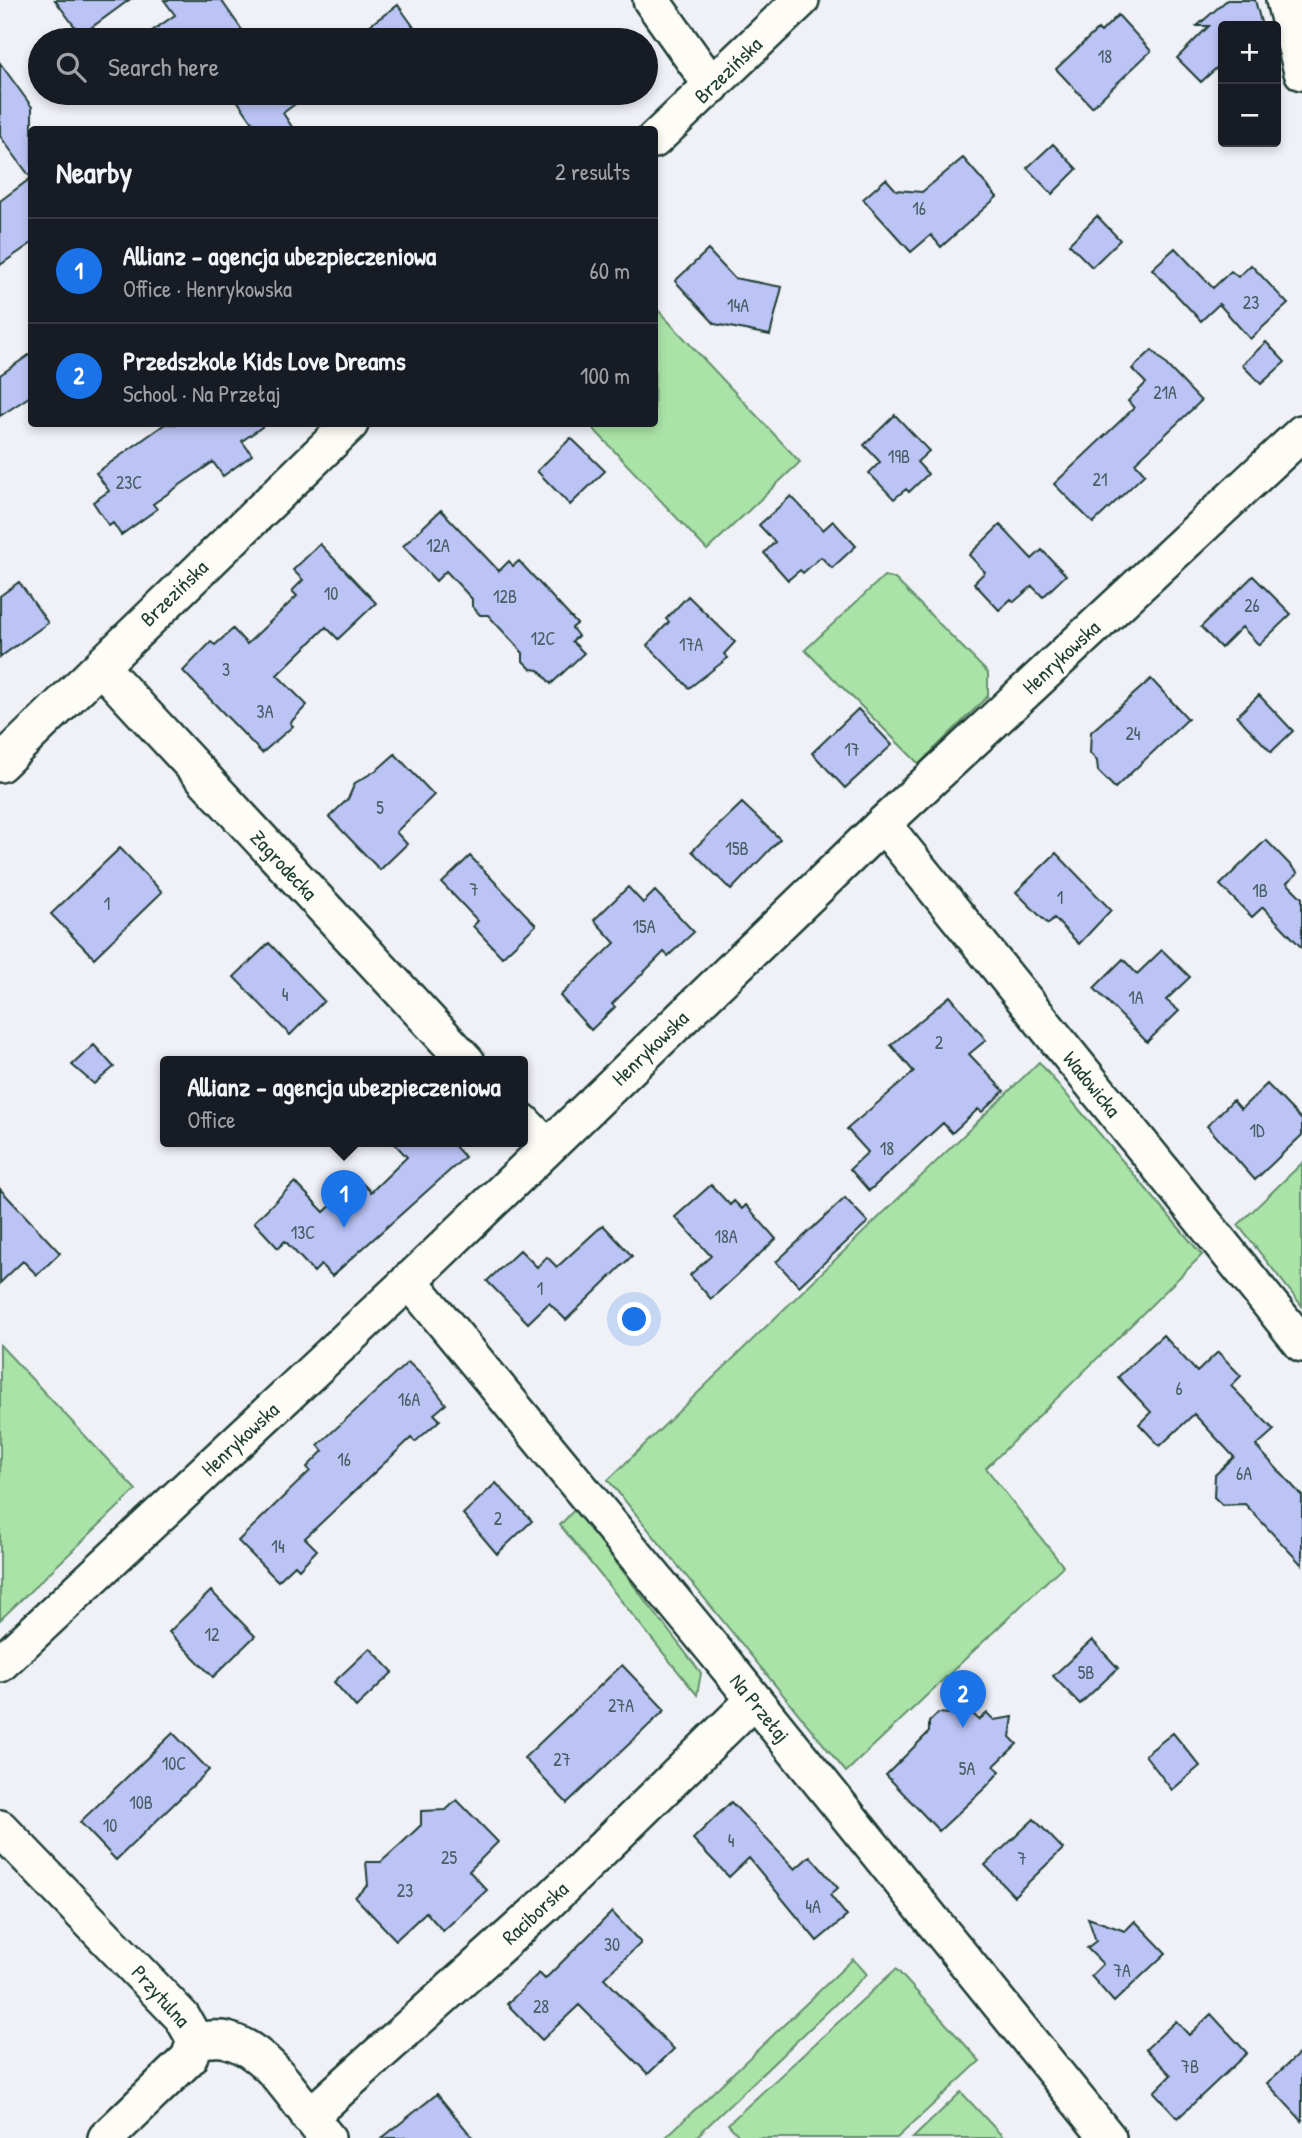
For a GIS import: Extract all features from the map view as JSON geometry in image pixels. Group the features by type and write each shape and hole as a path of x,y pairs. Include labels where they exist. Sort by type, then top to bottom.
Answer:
{"street":[{"path":"650,0 712,86"},
{"name":"Brzezińska","path":"658,135 800,0"},
{"path":"1284,0 1302,72"},
{"name":"Brzezińska","path":"0,764 347,427"},
{"name":"Henrykowska","path":"0,1664 409,1280 883,824 1302,433"},
{"name":"Zagrodecka","path":"101,667 461,1056"},
{"name":"Wadowicka","path":"883,824 1302,1344"},
{"path":"528,1126 547,1147"},
{"name":"Na Przełaj","path":"409,1280 754,1700 1108,2138"},
{"name":"Raciborska","path":"318,2127 754,1700"},
{"name":"Przytulna","path":"0,1828 157,1989 182,2017 195,2040 224,2038 245,2046 265,2061 318,2127"},
{"path":"106,2138 189,2058 195,2040"}],"green space":[{"path":"658,310 800,462 707,550 592,427 658,427"},
{"path":"884,576 895,579 988,673 988,696 919,764 805,650"},
{"path":"1039,1062 1202,1255 986,1468 1063,1566 846,1772 608,1480"},
{"path":"1302,1163 1302,1306 1238,1225"},
{"path":"0,1345 136,1490 0,1620"},
{"path":"575,1509 701,1673 697,1695 560,1525"},
{"path":"853,1959 867,1974 695,2138 665,2138"},
{"path":"896,1969 980,2061 897,2138 741,2138 728,2124"},
{"path":"961,2092 1004,2138 913,2138"}],"building":[{"path":"55,0 129,0 91,28 76,28"},
{"path":"164,0 221,0 241,28 156,28 175,15"},
{"path":"1227,0 1255,0 1261,21 1218,21 1218,67 1201,82 1177,58 1209,26 1197,26"},
{"path":"398,5 414,28 366,28"},
{"path":"1118,15 1151,51 1092,107 1056,69 1098,29 1101,32"},
{"path":"0,63 32,107 32,126 28,126 28,174 0,136"},
{"path":"240,105 294,105 283,113 291,126 255,126"},
{"path":"1053,144 1077,169 1052,194 1027,168"},
{"path":"963,158 997,197 941,247 931,235 911,252 863,199 886,179 896,190 922,192"},
{"path":"28,180 28,246 0,265 0,201"},
{"path":"1097,216 1120,240 1092,267 1069,244"},
{"path":"1175,248 1213,288 1231,271 1238,277 1251,265 1288,304 1250,339 1219,304 1201,321 1152,269"},
{"path":"708,250 734,278 782,287 770,335 715,324 675,281"},
{"path":"1266,342 1285,362 1261,384 1242,365"},
{"path":"1152,350 1201,401 1135,463 1145,474 1093,523 1054,484 1134,408 1128,401 1146,383 1132,369"},
{"path":"28,356 28,398 0,416 0,375"},
{"path":"895,415 929,451 917,462 928,474 909,492 906,489 894,499 869,473 880,462 864,445"},
{"path":"161,427 262,427 242,441 252,455 223,476 213,462 153,504 157,509 121,535 113,523 109,526 93,502 109,491 96,473"},
{"path":"571,438 605,471 570,505 537,471"},
{"path":"791,496 823,530 833,521 856,546 832,568 821,557 803,573 800,570 788,580 764,553 775,542 759,525"},
{"path":"441,510 499,571 509,561 513,566 519,561 577,624 572,628 578,636 572,641 584,653 551,684 539,670 531,669 523,661 523,653 488,615 480,615 472,606 472,599 446,571 436,581 403,546"},
{"path":"1000,525 1032,559 1042,550 1066,575 1043,597 1032,586 1014,602 1011,599 999,610 974,583 985,572 969,555"},
{"path":"320,544 376,603 338,639 326,627 277,675 307,705 290,723 293,726 262,753 183,671 211,642 215,645 233,629 247,644 297,596 292,591 303,580 293,570"},
{"path":"1253,576 1291,614 1259,645 1242,627 1221,648 1201,627"},
{"path":"19,582 48,623 0,657 0,596"},
{"path":"688,596 735,642 724,654 728,658 689,688 647,645 669,622 666,619"},
{"path":"1151,679 1188,719 1115,788 1098,771 1097,761 1090,753 1091,732"},
{"path":"1259,695 1293,731 1271,752 1237,716"},
{"path":"858,709 892,745 845,788 812,753"},
{"path":"395,754 434,795 396,832 407,844 380,870 329,817 348,799 355,783 377,770"},
{"path":"742,803 780,839 731,890 692,851"},
{"path":"1266,840 1298,873 1287,883 1302,898 1302,948 1263,907 1252,917 1220,885"},
{"path":"120,848 162,892 94,958 51,914"},
{"path":"1056,853 1111,910 1079,944 1054,918 1048,924 1016,892"},
{"path":"470,856 536,925 502,957 473,926 478,921 442,883"},
{"path":"628,887 643,903 655,891 694,932 668,956 664,952 612,1004 615,1007 591,1030 560,996 615,943 594,920"},
{"path":"269,943 324,1001 290,1035 234,977"},
{"path":"1162,950 1190,977 1166,1000 1179,1011 1147,1042 1094,988 1123,959 1137,974"},
{"path":"950,996 986,1040 969,1054 1004,1091 982,1112 978,1109 952,1133 943,1123 869,1191 850,1169 868,1152 847,1129 914,1072 891,1045"},
{"path":"94,1045 114,1067 94,1084 72,1065"},
{"path":"1267,1084 1302,1120 1302,1135 1255,1180 1207,1126 1233,1100 1241,1109"},
{"path":"398,1147 456,1147 465,1157 332,1276 321,1265 314,1272 285,1241 278,1248 254,1222 295,1182 324,1212 359,1180 371,1192 407,1157"},
{"path":"711,1185 730,1205 734,1201 742,1209 746,1205 776,1239 711,1299 690,1275 711,1256 675,1217"},
{"path":"0,1189 60,1253 37,1275 23,1261 0,1283"},
{"path":"845,1198 868,1222 799,1286 776,1262"},
{"path":"603,1225 632,1256 566,1320 549,1303 528,1323 487,1281 520,1250 537,1267 547,1257 557,1267"},
{"path":"1163,1335 1197,1372 1218,1352 1241,1376 1231,1386 1274,1430 1256,1446 1302,1496 1302,1565 1245,1504 1222,1505 1214,1497 1215,1475 1234,1457 1194,1414 1160,1446 1139,1424 1151,1412 1118,1377"},
{"path":"408,1362 430,1383 446,1404 434,1414 440,1420 415,1442 411,1438 305,1538 317,1550 299,1569 295,1565 278,1581 238,1541 310,1471 307,1467 323,1451 318,1445"},
{"path":"496,1483 532,1521 497,1554 463,1514"},
{"path":"211,1591 255,1636 213,1677 169,1632"},
{"path":"1092,1640 1118,1668 1080,1704 1053,1676"},
{"path":"370,1648 393,1672 356,1707 334,1682"},
{"path":"622,1665 665,1710 567,1803 524,1758"},
{"path":"968,1709 979,1720 987,1713 994,1720 1013,1717 1010,1737 1017,1744 994,1766 1000,1771 987,1786 939,1831 886,1775 929,1732 929,1722 938,1713 962,1715"},
{"path":"173,1733 209,1770 116,1860 80,1822"},
{"path":"1173,1733 1200,1766 1172,1790 1145,1755"},
{"path":"457,1800 498,1842 469,1871 487,1890 443,1931 426,1912 396,1940 355,1897 368,1885 366,1862 381,1862 402,1843 421,1825 421,1811 446,1810"},
{"path":"731,1802 795,1869 810,1856 838,1888 830,1895 847,1916 817,1941 749,1858 729,1877 693,1839"},
{"path":"1034,1819 1063,1849 1014,1896 985,1865"},
{"path":"612,1912 641,1943 604,1978 674,2049 648,2074 579,2005 542,2040 507,2004 539,1973 545,1979"},
{"path":"1088,1918 1125,1931 1135,1921 1166,1953 1114,2002 1091,1976 1103,1964 1087,1948 1096,1941"},
{"path":"1211,2014 1247,2053 1178,2118 1154,2092 1171,2075 1146,2049 1176,2021 1189,2035"},
{"path":"1302,2051 1302,2121 1267,2083"},
{"path":"437,2094 473,2138 382,2138"}],"place":[{"name":"Allianz - agencja ubezpieczeniowa","path":"344,1228"},
{"name":"Przedszkole Kids Love Dreams","path":"963,1728"}]}
